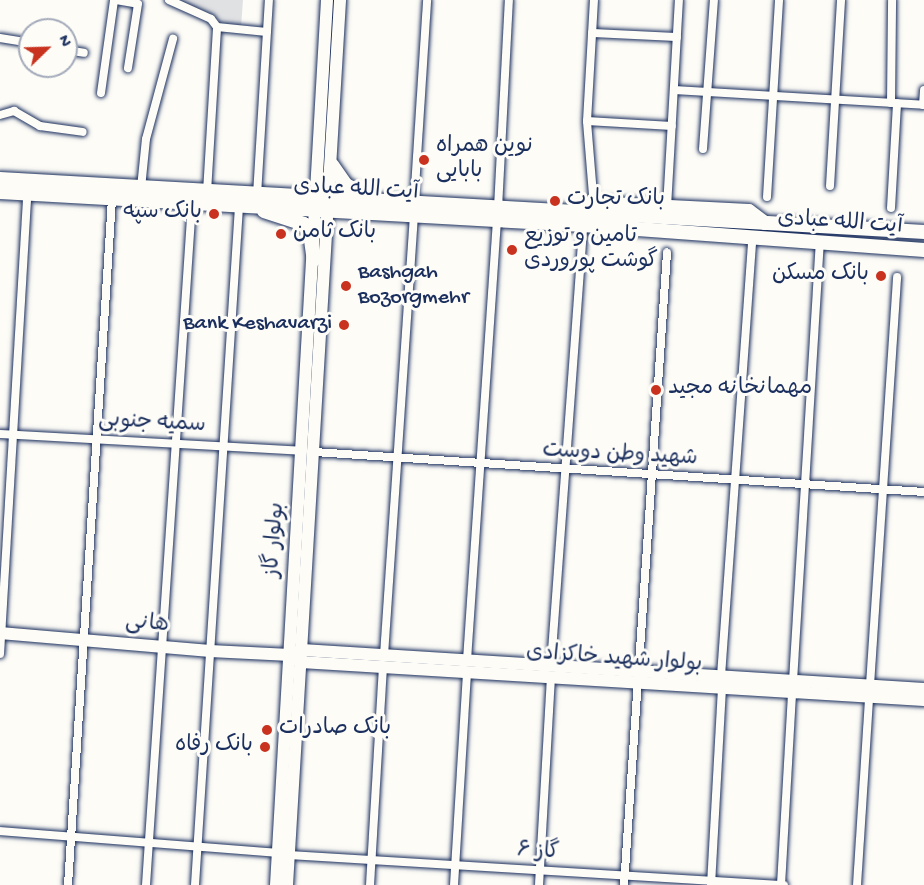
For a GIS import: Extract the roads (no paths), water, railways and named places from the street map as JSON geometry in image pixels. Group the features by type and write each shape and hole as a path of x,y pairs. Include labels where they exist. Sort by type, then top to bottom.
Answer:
{"main road":[{"path":"323,204 327,0"},
{"path":"323,204 332,165 340,0"},
{"path":"332,165 346,184 377,201"},
{"name":"آیت الله عبادی","path":"0,179 207,192 257,201 497,214 668,234 924,250"},
{"name":"آیت الله عبادی","path":"0,192 239,206 257,201"},
{"path":"257,201 304,224 314,260"},
{"name":"آیت الله عبادی","path":"323,204 377,201 414,209"},
{"path":"591,203 634,205 668,212 668,234"},
{"name":"بولوار گاز","path":"276,885 284,854 302,656 314,260 323,204"},
{"name":"بولوار گاز","path":"287,885 284,854 290,655 308,452 323,204"},
{"path":"620,214 634,205"},
{"name":"آیت الله عبادی","path":"497,214 668,212 765,223 924,232"},
{"path":"900,231 924,226"},
{"path":"899,248 924,257"},
{"name":"هانی","path":"1,633 210,651 290,655"},
{"path":"290,655 869,691 924,700"},
{"path":"869,691 924,689"}],"street":[{"path":"101,93 115,0 138,4 128,68"},
{"path":"169,0 211,19 217,27 207,192"},
{"path":"257,201 269,0"},
{"path":"370,885 427,0"},
{"path":"454,885 509,0"},
{"path":"594,0 587,121 591,203 604,213"},
{"path":"668,212 679,0"},
{"path":"703,149 714,0"},
{"path":"767,197 780,0"},
{"path":"830,186 841,0"},
{"path":"891,208 894,103 892,0"},
{"path":"217,27 267,32"},
{"path":"592,33 677,37"},
{"path":"0,38 18,41"},
{"path":"141,188 146,139 173,39"},
{"path":"78,52 84,53"},
{"path":"674,90 924,105 924,90"},
{"path":"0,115 14,111 40,126 83,132"},
{"path":"587,121 672,126"},
{"path":"0,654 27,194"},
{"path":"68,885 112,199"},
{"path":"146,885 192,204"},
{"path":"195,885 239,206"},
{"path":"539,885 563,471 583,225"},
{"path":"712,883 732,481 752,239"},
{"path":"782,885 820,243"},
{"path":"624,880 649,476 667,252"},
{"path":"857,885 881,490 897,277"},
{"name":"سمیه جنوبی","path":"0,434 308,452"},
{"name":"شهید وطن دوست","path":"308,452 479,466 924,492"},
{"name":"گاز ۶","path":"0,831 371,861 539,871 624,880 782,885"}],"place":[{"name":"نوین همراه بابایی","path":"424,160"},
{"name":"بانک تجارت","path":"555,201"},
{"name":"بانک سپه","path":"214,214"},
{"name":"بانک ثامن","path":"281,234"},
{"name":"تامین و توزیع گوشت پوروردی","path":"512,250"},
{"name":"بانک مسکن","path":"881,276"},
{"name":"Bashgah Bozorgmehr","path":"346,286"},
{"name":"Bank Keshavarzi","path":"344,325"},
{"name":"مهمانخانه مجید","path":"656,390"},
{"name":"بانک صادرات","path":"267,730"},
{"name":"بانک رفاه","path":"265,747"}]}
